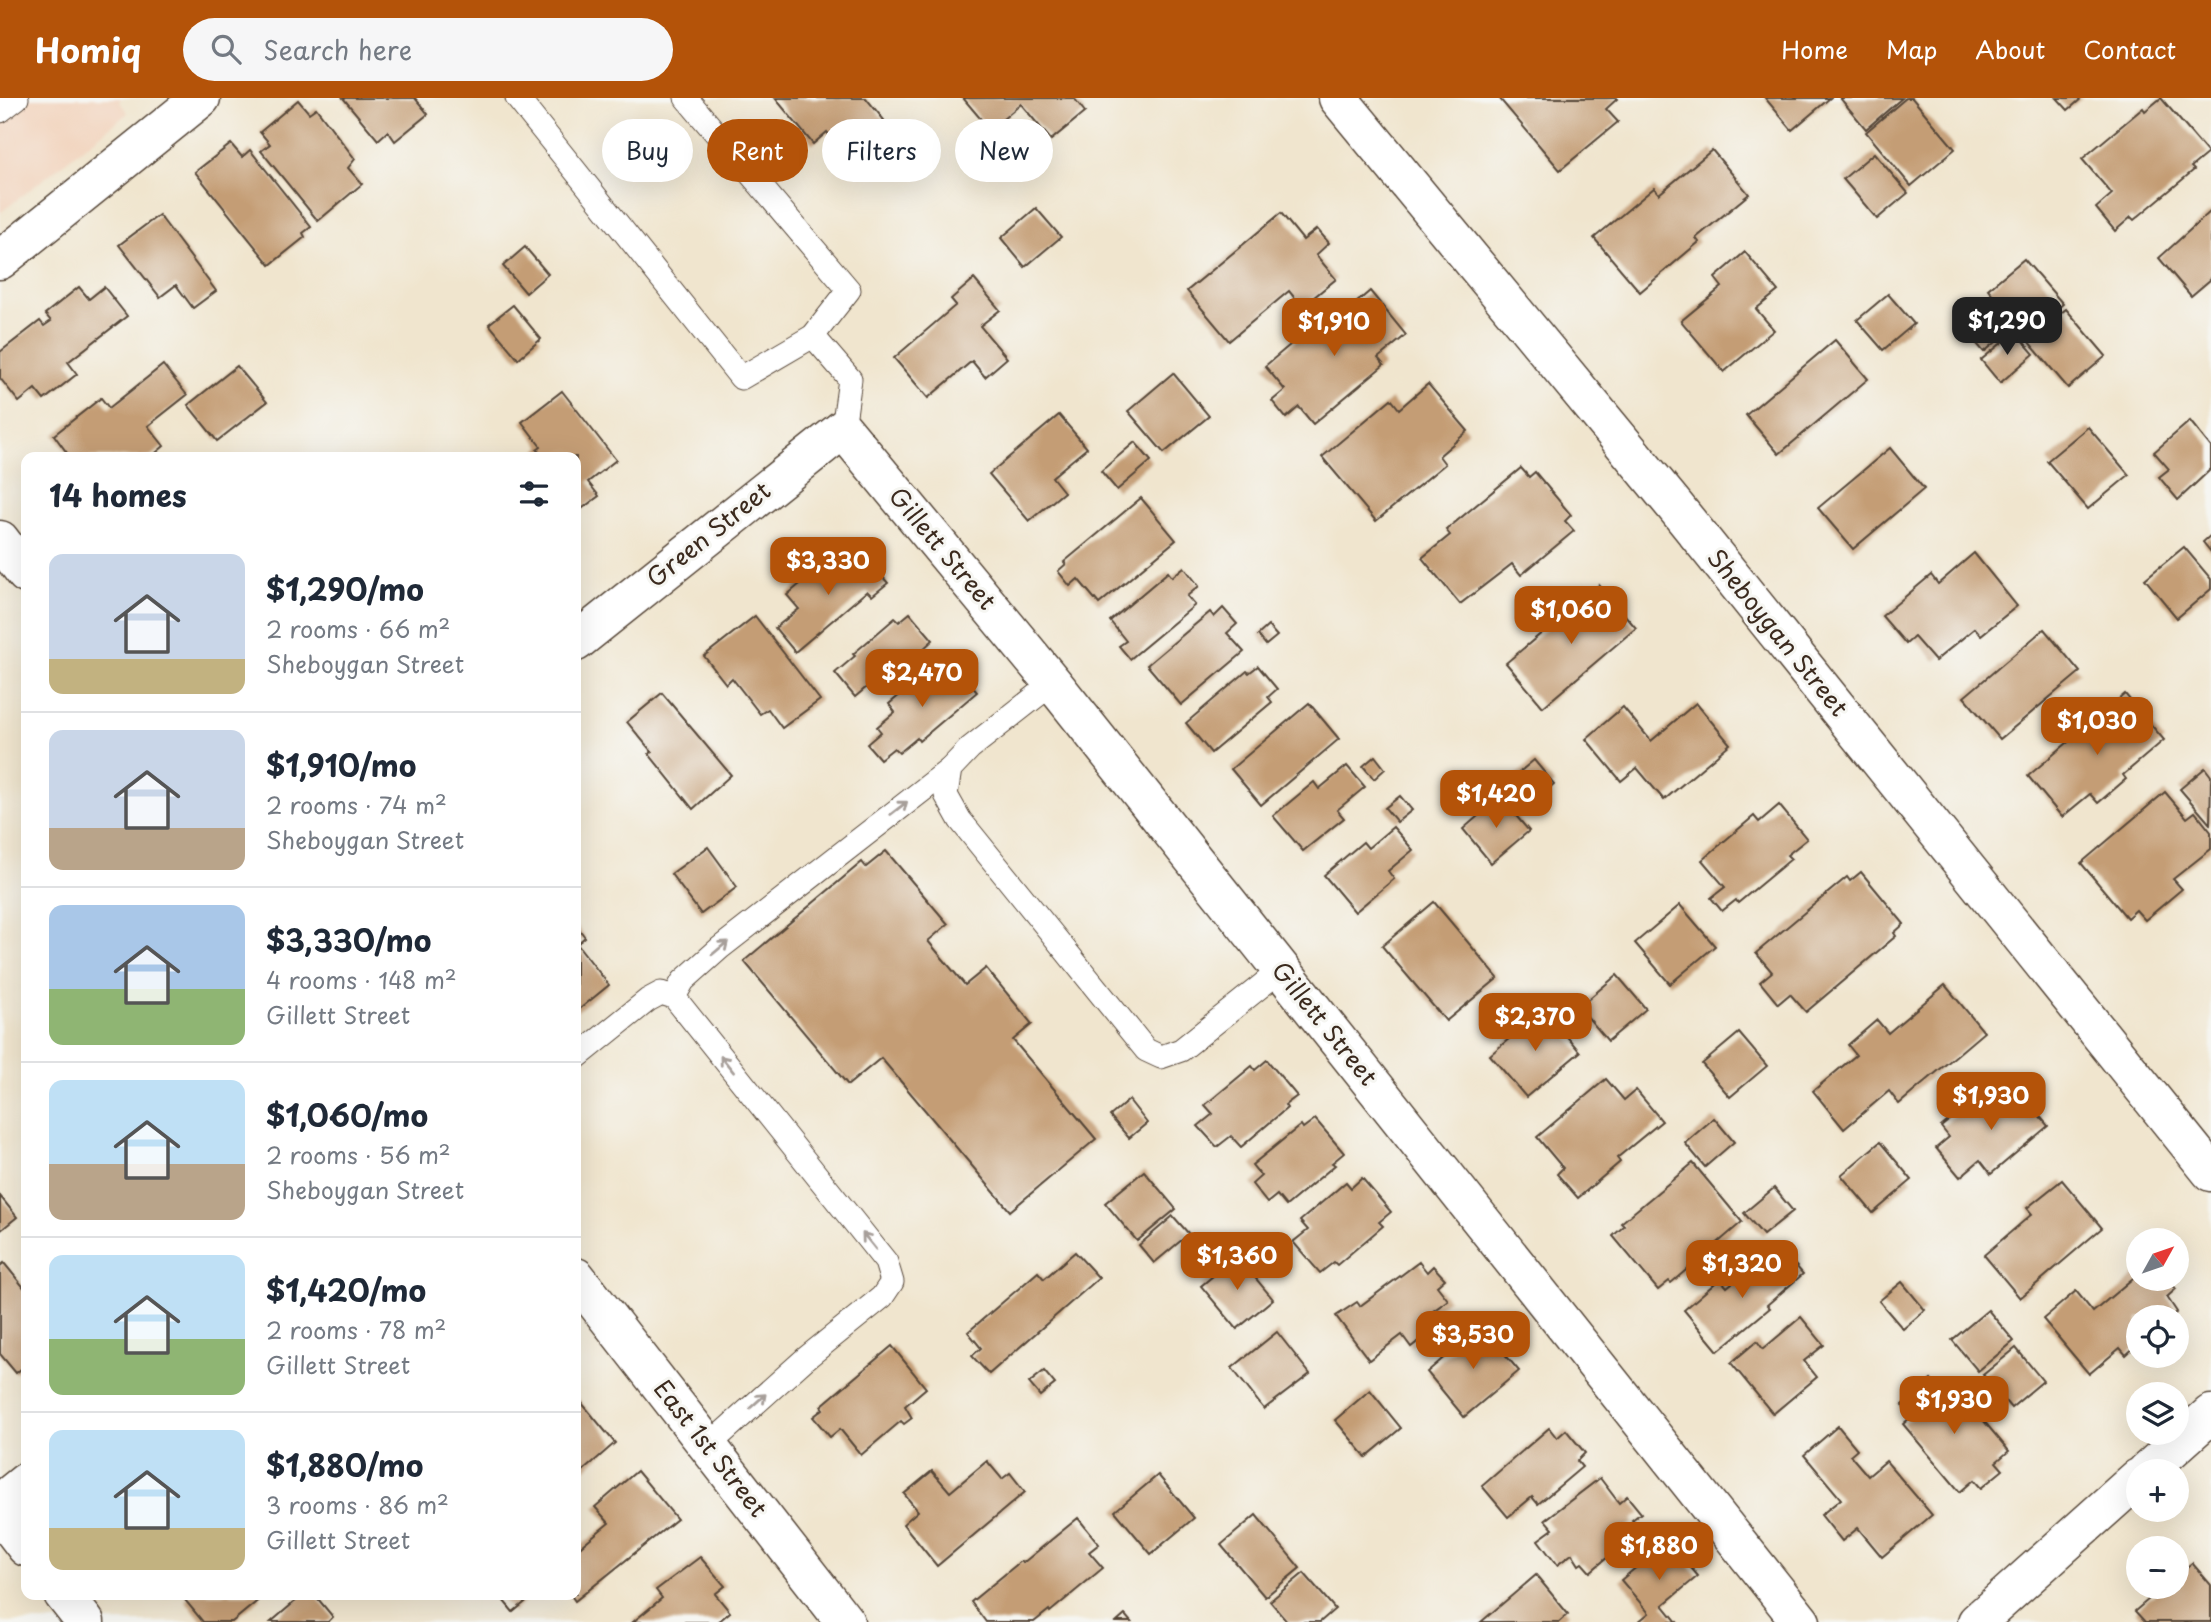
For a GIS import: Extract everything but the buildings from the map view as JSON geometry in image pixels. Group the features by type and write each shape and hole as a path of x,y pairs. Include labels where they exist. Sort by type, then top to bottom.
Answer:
{"street":[{"path":"0,260 201,98"},
{"name":"Sheboygan Street","path":"1338,98 1683,516 2211,1172"},
{"name":"Green Street","path":"581,638 843,429"},
{"name":"Gillett Street","path":"843,429 1053,683 1801,1622"},
{"path":"0,540 21,567"},
{"name":"East 1st Street","path":"581,1283 845,1622"},
{"path":"2161,1459 2211,1414"},
{"path":"0,1503 21,1486"},
{"path":"1977,1622 2126,1489"},
{"path":"0,1513 21,1540"},
{"path":"68,1600 85,1622"}],"lane":[{"path":"0,111 17,98"},
{"path":"517,98 741,378 813,336 849,290 686,98"},
{"path":"813,336 850,379 843,429"},
{"path":"674,997 683,981 720,948 950,769 970,747 1053,683"},
{"path":"950,769 946,795 960,820 1146,1050 1161,1057 1181,1050 1281,970"},
{"path":"581,1054 648,1000 662,993 674,997 886,1262 892,1282 882,1297 805,1359 708,1446"}],"shaded area":[{"path":"0,98 122,98 119,101 128,113 0,213"}]}
